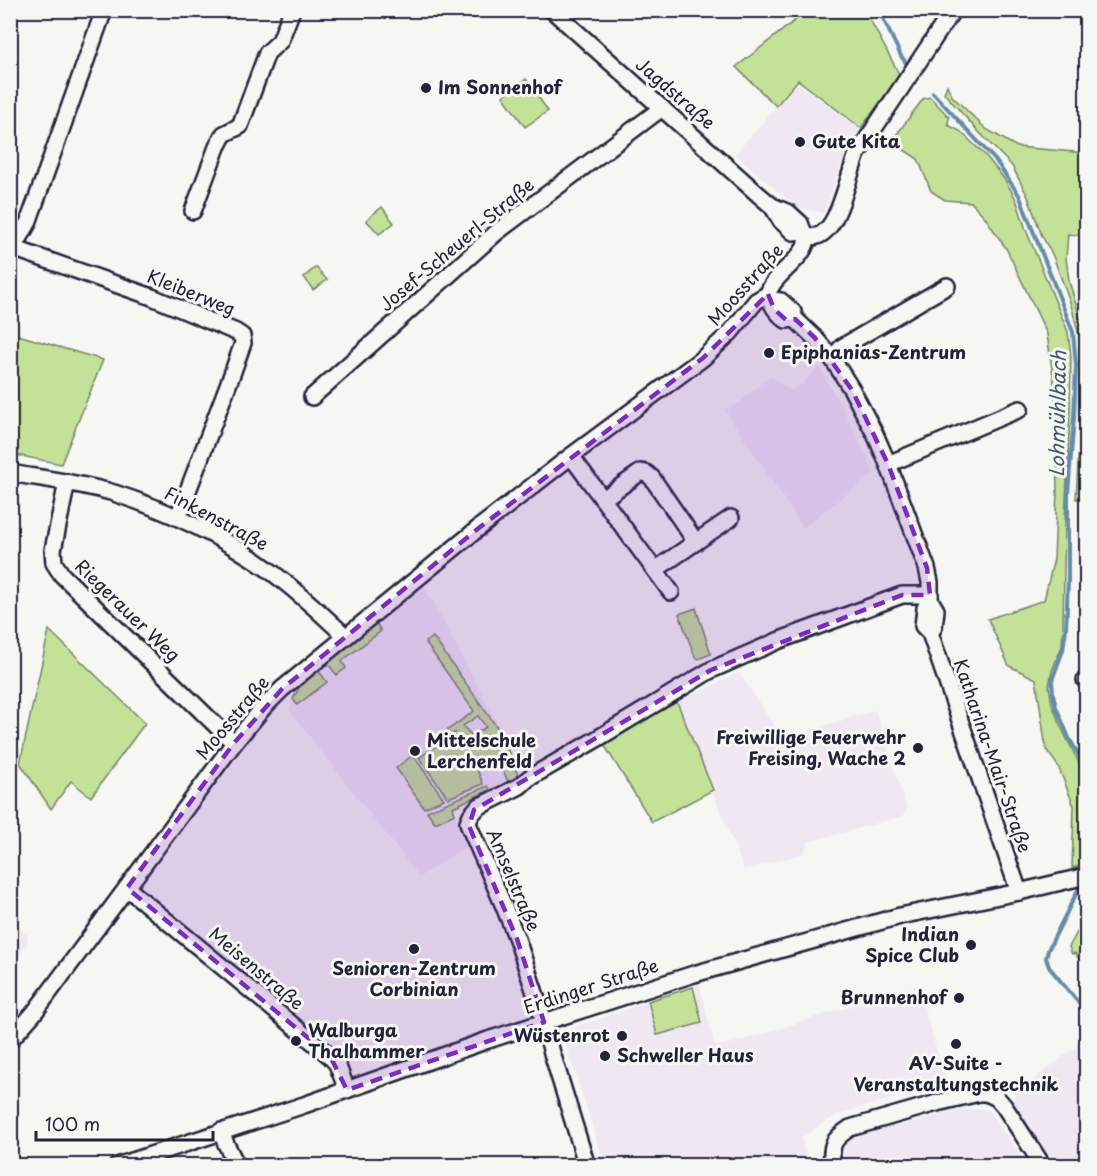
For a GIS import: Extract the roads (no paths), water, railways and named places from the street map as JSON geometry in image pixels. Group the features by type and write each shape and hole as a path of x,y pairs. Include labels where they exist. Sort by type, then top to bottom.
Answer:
{"street":[{"path":"11,247 28,223 104,10"},
{"path":"194,211 217,147 224,134 240,126 267,54 280,41 292,10"},
{"name":"Jagdstraße","path":"552,10 772,206 789,213 800,223 805,234"},
{"name":"Moosstraße","path":"805,234 816,237 823,234 833,220 857,154 953,10"},
{"name":"Josef-Scheuerl-Straße","path":"312,397 497,232 662,108"},
{"name":"Moosstraße","path":"10,1040 34,1013 262,708 345,636 480,527 571,456 704,358 730,333 756,301 769,297 769,289 778,276 805,247 807,241 805,234"},
{"name":"Kleiberweg","path":"11,247 152,297 242,336 243,343 178,517"},
{"path":"832,358 842,347 947,286"},
{"name":"Katharina-Mair-Straße","path":"769,297 774,309 786,320 795,319 832,358 852,390 888,464 927,568 930,598 924,608 923,626 930,633 1019,892"},
{"path":"888,464 1020,409"},
{"path":"571,456 671,592"},
{"path":"603,499 641,472 646,473 652,478 696,542"},
{"name":"Finkenstraße","path":"10,473 67,482 112,493 178,517 270,570 345,636"},
{"name":"Riegerauer Weg","path":"67,482 53,550 56,567 234,743"},
{"path":"656,570 731,518"},
{"name":"Amselstraße","path":"544,1022 504,904 469,826 471,815 478,807 520,786 711,669 780,640 902,595 930,598"},
{"name":"Erdinger Straße","path":"117,1166 481,1042 694,974 900,916 1083,877"},
{"name":"Meisenstraße","path":"127,888 330,1056 337,1064 348,1089"},
{"path":"544,1022 587,1166"},
{"path":"832,1166 832,1145 838,1136 850,1128 970,1095 985,1093 997,1098 1004,1106 1043,1166"},
{"path":"221,1131 237,1166"}],"waterway":[{"name":"Lohmühlbach","path":"879,10 901,56 909,67"},
{"name":"Lohmühlbach","path":"933,93 996,161 1019,195 1073,332 1076,365 1068,493 1066,629 1063,650 1052,680 1056,707 1069,738 1086,768"},
{"name":"Lohmühlbach","path":"1082,882 1046,958 1049,967 1086,1012"}],"place":[{"name":"Im Sonnenhof","path":"426,88"},
{"name":"Gute Kita","path":"800,142"},
{"name":"Epiphanias-Zentrum","path":"769,353"},
{"name":"Freiwillige Feuerwehr Freising, Wache 2","path":"918,748"},
{"name":"Mittelschule Lerchenfeld","path":"415,751"},
{"name":"Indian Spice Club","path":"971,945"},
{"name":"Senioren-Zentrum Corbinian","path":"414,949"},
{"name":"Brunnenhof","path":"959,998"},
{"name":"Wüstenrot","path":"622,1036"},
{"name":"Walburga Thalhammer","path":"296,1041"},
{"name":"AV-Suite - Veranstaltungstechnik","path":"956,1044"},
{"name":"Schweller Haus","path":"605,1056"}]}
